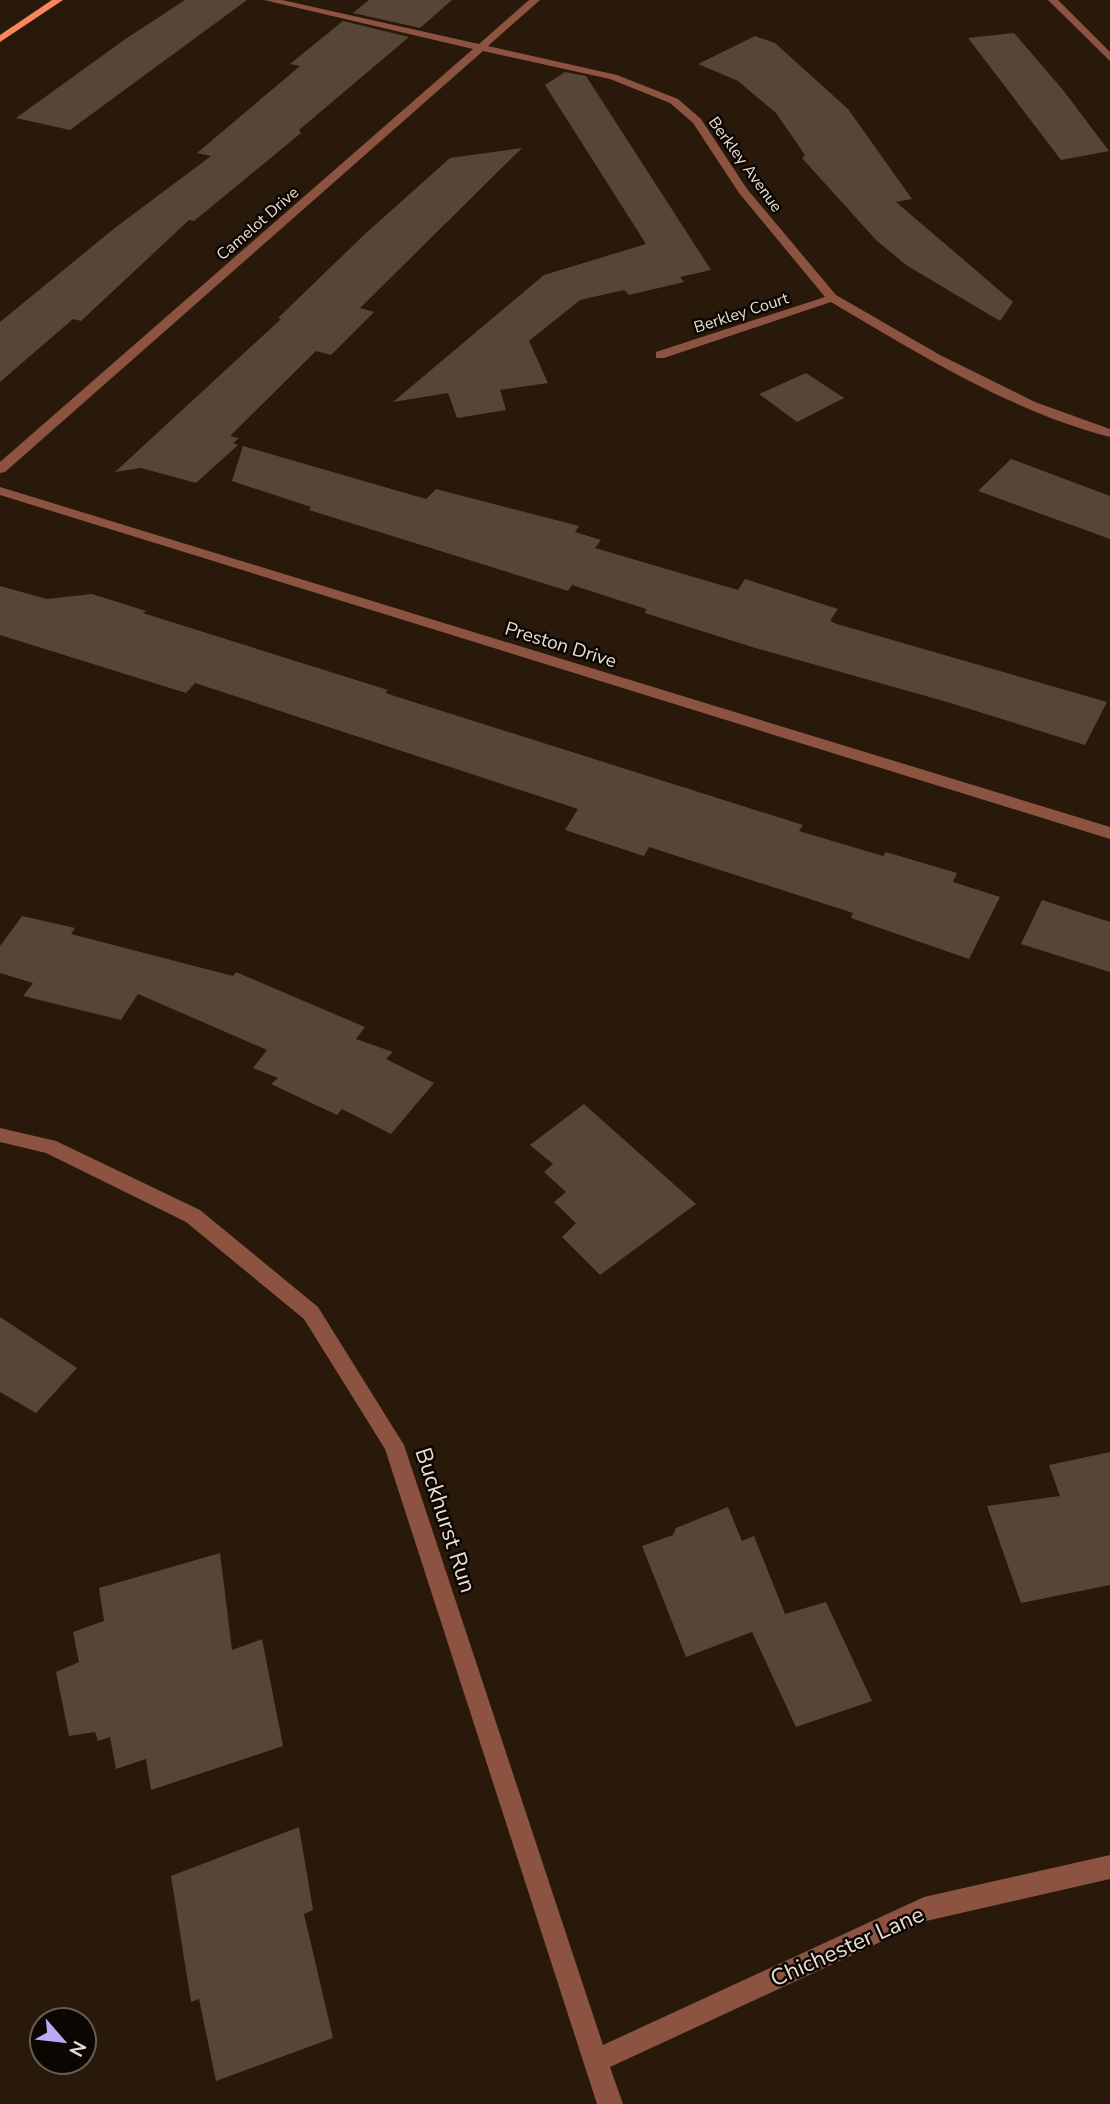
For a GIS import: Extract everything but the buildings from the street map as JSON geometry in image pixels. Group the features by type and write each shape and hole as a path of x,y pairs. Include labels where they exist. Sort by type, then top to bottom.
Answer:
{"main road":[{"path":"0,39 58,0"}],"street":[{"name":"Berkley Avenue","path":"269,0 613,77 674,101 704,131 743,191 832,298 936,358 1031,405 1110,433"},
{"name":"Camelot Drive","path":"0,469 535,0"},
{"path":"1053,0 1110,58"},
{"name":"Berkley Court","path":"660,355 832,298"},
{"name":"Preston Drive","path":"0,491 1110,833"},
{"name":"Buckhurst Run","path":"0,1135 50,1146 193,1216 311,1313 394,1445 610,2104"},
{"name":"Chichester Lane","path":"596,2061 924,1909 1110,1867"}]}
